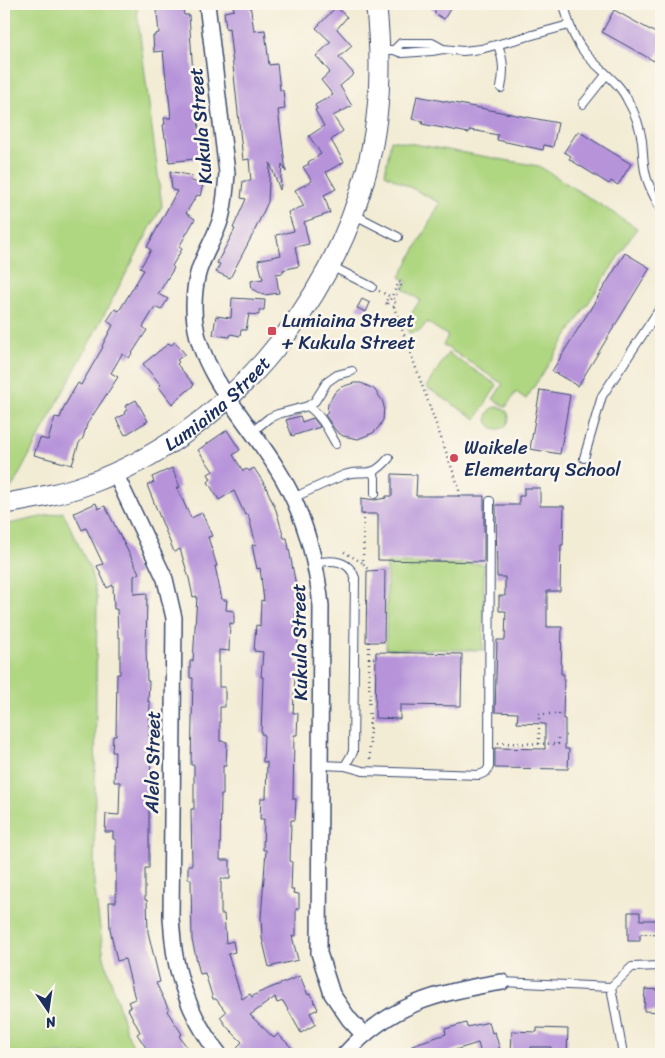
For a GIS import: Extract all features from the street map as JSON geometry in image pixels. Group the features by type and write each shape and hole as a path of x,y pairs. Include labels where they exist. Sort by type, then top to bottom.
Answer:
{"street":[{"name":"Kukula Street","path":"207,4 223,134 226,181 221,219 199,271 194,315 196,332 203,352 229,398 253,431 294,498 315,562 321,606 319,952 332,994 349,1019 364,1035"},
{"name":"Lumiaina Street","path":"4,504 66,491 115,473 165,446 208,417 229,398 262,364 301,314 330,266 353,214 368,168 387,50 376,4"},
{"name":"Alelo Street","path":"115,473 166,579 174,618 172,927 175,956 184,988 203,1030 219,1054"},
{"path":"345,1054 374,1025 402,1009 435,995 461,988 502,982"}],"lane":[{"path":"564,4 569,25 585,52 620,88 628,100 642,138 644,171 649,187 661,210"},
{"path":"387,50 400,43 432,43 443,49 463,51 498,46 569,25"},
{"path":"498,46 502,56 504,71 501,88"},
{"path":"582,104 606,74"},
{"path":"353,214 398,237"},
{"path":"330,266 372,287"},
{"path":"584,458 602,396 661,306"},
{"path":"253,431 278,414 308,406 315,401 327,382 337,375 352,371"},
{"path":"308,406 316,411 336,444"},
{"path":"294,498 346,474 372,472 381,467 389,458"},
{"path":"372,472 375,478 375,494"},
{"path":"321,765 345,766 363,771 479,775 486,772 489,767 490,501"},
{"path":"315,562 343,563 353,571 355,578 353,752 345,766"},
{"path":"502,982 611,987 632,967 661,966"},
{"path":"611,987 623,1054"}],"path":[{"path":"388,304 400,282 402,283 392,301 396,303 394,307 459,488 459,496"},
{"path":"372,287 389,296 385,303 394,307"},
{"path":"363,563 364,514"},
{"path":"344,552 363,563 369,570"},
{"path":"369,642 370,763"},
{"path":"368,658 376,658"},
{"path":"539,744 539,714 559,714 559,719"},
{"path":"497,736 497,743 528,744 558,744 558,737"},
{"path":"528,744 528,749"},
{"path":"555,744 555,749"}],"green space":[{"path":"4,4 136,4 162,206 14,484 4,496"},
{"path":"391,140 539,166 637,228 526,399 516,392 506,407 493,399 503,384 443,345 448,336 427,322 420,331 409,333 406,322 420,300 403,289 407,281 400,277 440,203 385,174"},
{"path":"448,353 497,385 476,419 426,387"},
{"path":"498,407 506,410 509,418 506,426 498,429 490,426 487,418 490,410"},
{"path":"63,512 90,569 97,598 94,883 104,958 125,1027 136,1054 4,1054 4,525"},
{"path":"387,563 484,564 483,650 386,649"}],"building":[{"path":"156,4 173,4 174,8 183,7 184,15 189,15 194,89 196,89 198,105 196,105 203,158 169,162 163,125 165,124 164,118 171,118 167,79 163,51 154,52 153,36 159,33"},
{"path":"250,4 254,31 265,30 269,65 277,64 280,90 283,90 285,109 278,110 286,172 282,164 280,190 270,163 268,202 230,278 216,272 220,264 217,263 235,229 233,228 246,199 241,198 243,181 251,181 249,159 243,160 229,28 226,29 224,12 234,10 233,5"},
{"path":"423,4 453,4 444,19 434,13 436,11"},
{"path":"336,7 347,17 337,29 352,46 339,57 354,74 340,86 352,106 333,116 343,131 331,140 344,162 326,172 336,189 324,195 330,213 304,222 309,244 295,247 299,266 276,274 279,293 264,295 252,289 251,281 263,279 258,260 281,255 276,235 294,231 288,212 304,206 295,190 312,181 303,167 321,154 309,136 324,126 315,110 317,109 315,105 333,95 321,80 330,72 316,56 331,42 316,28"},
{"path":"614,10 661,36 661,49 654,61 602,32"},
{"path":"417,96 558,123 553,147 544,145 543,150 497,140 498,135 469,130 469,133 422,124 423,121 412,119"},
{"path":"578,131 631,164 618,185 611,181 609,184 569,159 571,156 564,152"},
{"path":"170,171 192,176 191,181 203,184 200,196 197,195 186,213 195,219 179,247 182,249 172,266 174,268 158,294 168,299 161,310 155,307 143,327 147,330 129,358 122,354 111,373 118,377 87,424 72,465 34,455 40,438 48,440 55,417 60,418 78,383 81,385 103,347 113,325 107,321 115,309 119,311 144,270 140,268 151,250 147,247 177,191 172,190"},
{"path":"625,253 650,268 578,386 552,371"},
{"path":"232,298 265,300 264,310 259,310 259,315 249,314 246,330 241,330 240,336 231,334 230,337 213,335 216,316 231,318"},
{"path":"362,299 370,303 366,312 357,308"},
{"path":"175,342 185,354 177,360 179,362 177,364 194,385 172,404 159,387 161,385 143,364 169,343 171,345"},
{"path":"361,383 374,389 384,406 383,420 379,427 373,433 358,439 343,436 336,431 325,415 327,414 328,404 335,392 341,387"},
{"path":"540,390 570,395 560,454 530,449"},
{"path":"136,400 148,421 125,435 116,419 125,414 124,412 127,410 125,406"},
{"path":"300,416 302,422 313,418 320,427 292,436 286,420"},
{"path":"227,430 240,450 233,455 243,471 247,469 249,471 254,468 265,485 276,510 284,538 287,538 297,591 295,628 299,628 296,664 300,665 299,680 295,680 293,713 298,713 297,735 294,735 293,799 296,799 295,820 291,820 290,861 292,862 291,890 294,890 293,893 299,894 299,909 296,909 296,936 292,936 298,960 269,967 262,938 261,918 266,850 263,850 264,819 260,819 261,798 266,798 267,762 263,762 264,734 261,734 263,652 254,651 256,625 260,626 261,600 264,601 260,568 257,569 252,545 256,545 248,514 245,515 234,491 219,500 208,482 211,479 208,474 213,471 198,450"},
{"path":"172,468 180,487 177,488 191,518 202,513 212,536 208,537 217,566 215,566 222,600 227,600 226,610 234,611 234,624 230,623 229,651 219,650 219,687 225,687 225,707 220,707 220,741 227,742 226,766 223,766 223,795 221,795 220,860 230,860 230,879 221,879 221,914 224,914 226,943 233,941 235,952 228,954 242,999 250,994 252,997 300,976 308,995 310,994 318,1009 310,1013 316,1024 301,1033 283,1001 277,1003 275,997 250,1015 274,1038 278,1034 298,1054 245,1054 237,1047 242,1042 220,1017 226,1012 216,999 213,999 205,973 200,974 192,940 191,879 188,879 188,865 192,865 191,809 194,809 194,765 191,765 193,678 190,678 190,661 193,661 197,596 193,597 180,549 174,552 147,485 154,482 152,477"},
{"path":"392,474 417,475 416,496 484,496 484,562 378,560 378,514 361,514 361,498 375,500 392,496"},
{"path":"524,488 540,488 540,506 564,506 560,591 547,591 547,627 562,627 561,674 564,674 563,719 565,719 565,749 569,749 568,769 495,768 495,748 545,749 545,724 517,723 518,713 495,712 497,640 505,640 506,611 499,611 499,596 505,596 505,577 497,577 496,505 519,505 519,496 524,496"},
{"path":"96,503 98,509 105,506 139,573 134,576 134,594 147,593 147,681 149,681 148,702 150,702 149,739 152,739 149,796 149,868 145,868 148,932 160,982 156,983 169,1010 167,1011 182,1034 179,1036 192,1054 150,1054 137,1034 140,1032 128,1009 131,1008 128,1002 135,999 125,959 117,961 110,929 109,902 116,902 116,839 113,839 113,832 105,832 106,814 119,815 120,782 114,782 115,752 112,752 113,736 116,736 117,674 120,674 120,637 118,637 117,609 114,609 113,585 107,588 97,566 103,564 86,528 82,530 74,513"},
{"path":"385,570 384,642 366,642 367,571"},
{"path":"376,652 462,654 461,706 400,705 400,719 375,718"},
{"path":"628,912 640,912 640,920 661,920 661,935 640,934 640,941 628,941"},
{"path":"645,989 661,990 661,1012 644,1011"},
{"path":"489,1022 492,1033 495,1032 501,1054 481,1054 478,1043 442,1054 414,1054 412,1045 446,1034 445,1029 466,1023 467,1027"},
{"path":"537,1028 568,1029 567,1054 551,1054 551,1047 531,1047 531,1054 511,1053 512,1031 537,1032"}],"place":[{"name":"Lumiaina Street + Kukula Street","path":"272,331"},
{"name":"Waikele Elementary School","path":"454,458"}]}
